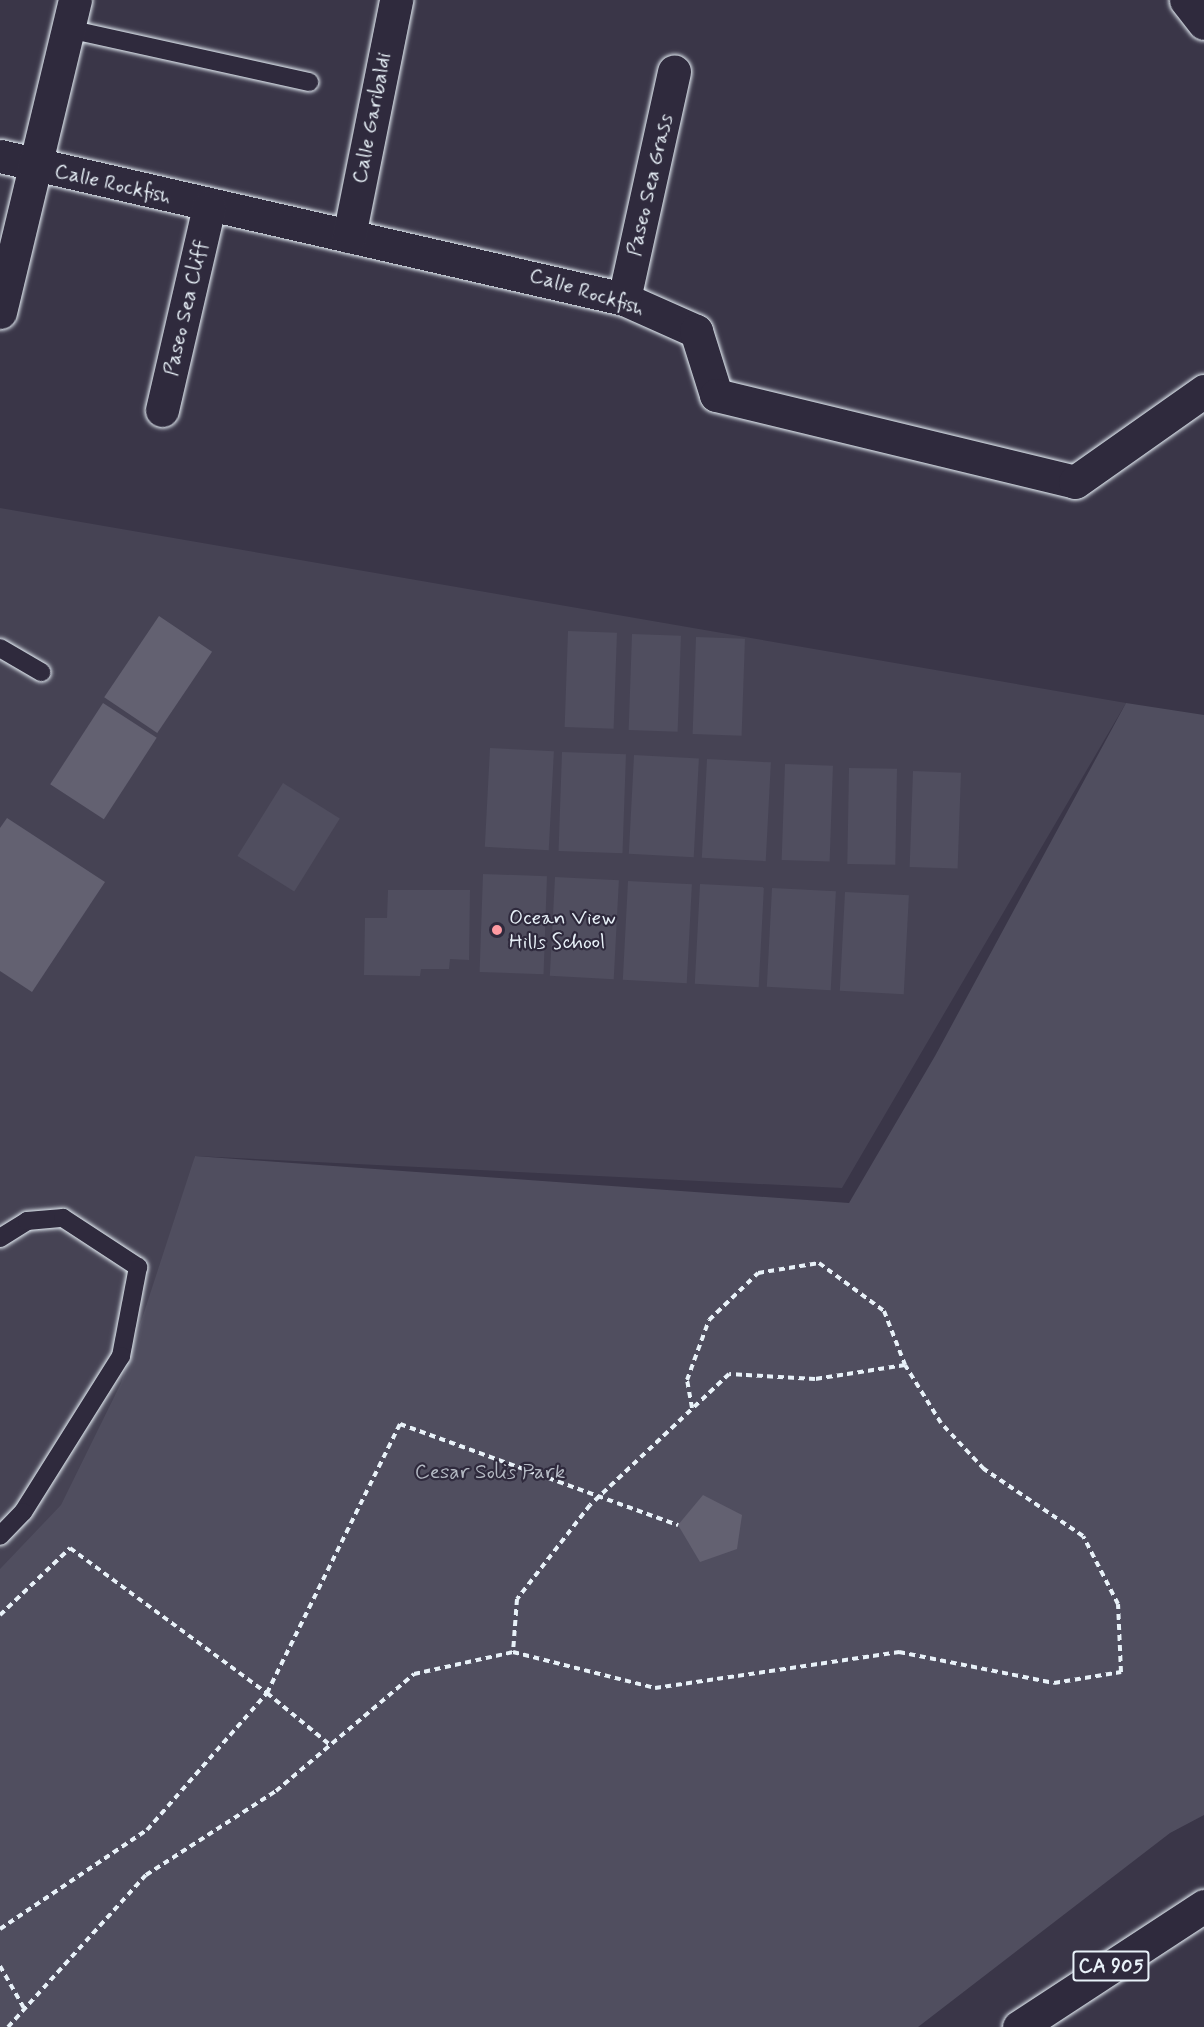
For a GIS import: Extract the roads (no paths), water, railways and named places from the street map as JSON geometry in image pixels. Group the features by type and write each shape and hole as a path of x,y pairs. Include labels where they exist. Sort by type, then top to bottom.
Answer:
{"main road":[{"name":"Calle Garibaldi","path":"349,236 396,0"},
{"path":"1186,0 1204,23"},
{"path":"0,312 71,15"},
{"name":"Paseo Sea Grass","path":"624,299 674,71"},
{"name":"Calle Rockfish","path":"0,156 209,206 624,299 696,332 716,395 1075,482 1204,391"},
{"name":"Paseo Sea Cliff","path":"162,410 209,206"},
{"name":"CA 905","path":"1019,2027 1204,1906"}],"lane":[{"path":"71,15 309,82"},
{"path":"0,648 40,672"},
{"path":"0,1238 27,1221 63,1218 138,1267 121,1356 23,1512 0,1536"}],"place":[{"name":"Ocean View Hills School","path":"497,930"}],"park label":[{"name":"Cesar Solis Park","path":"490,1472"}]}
